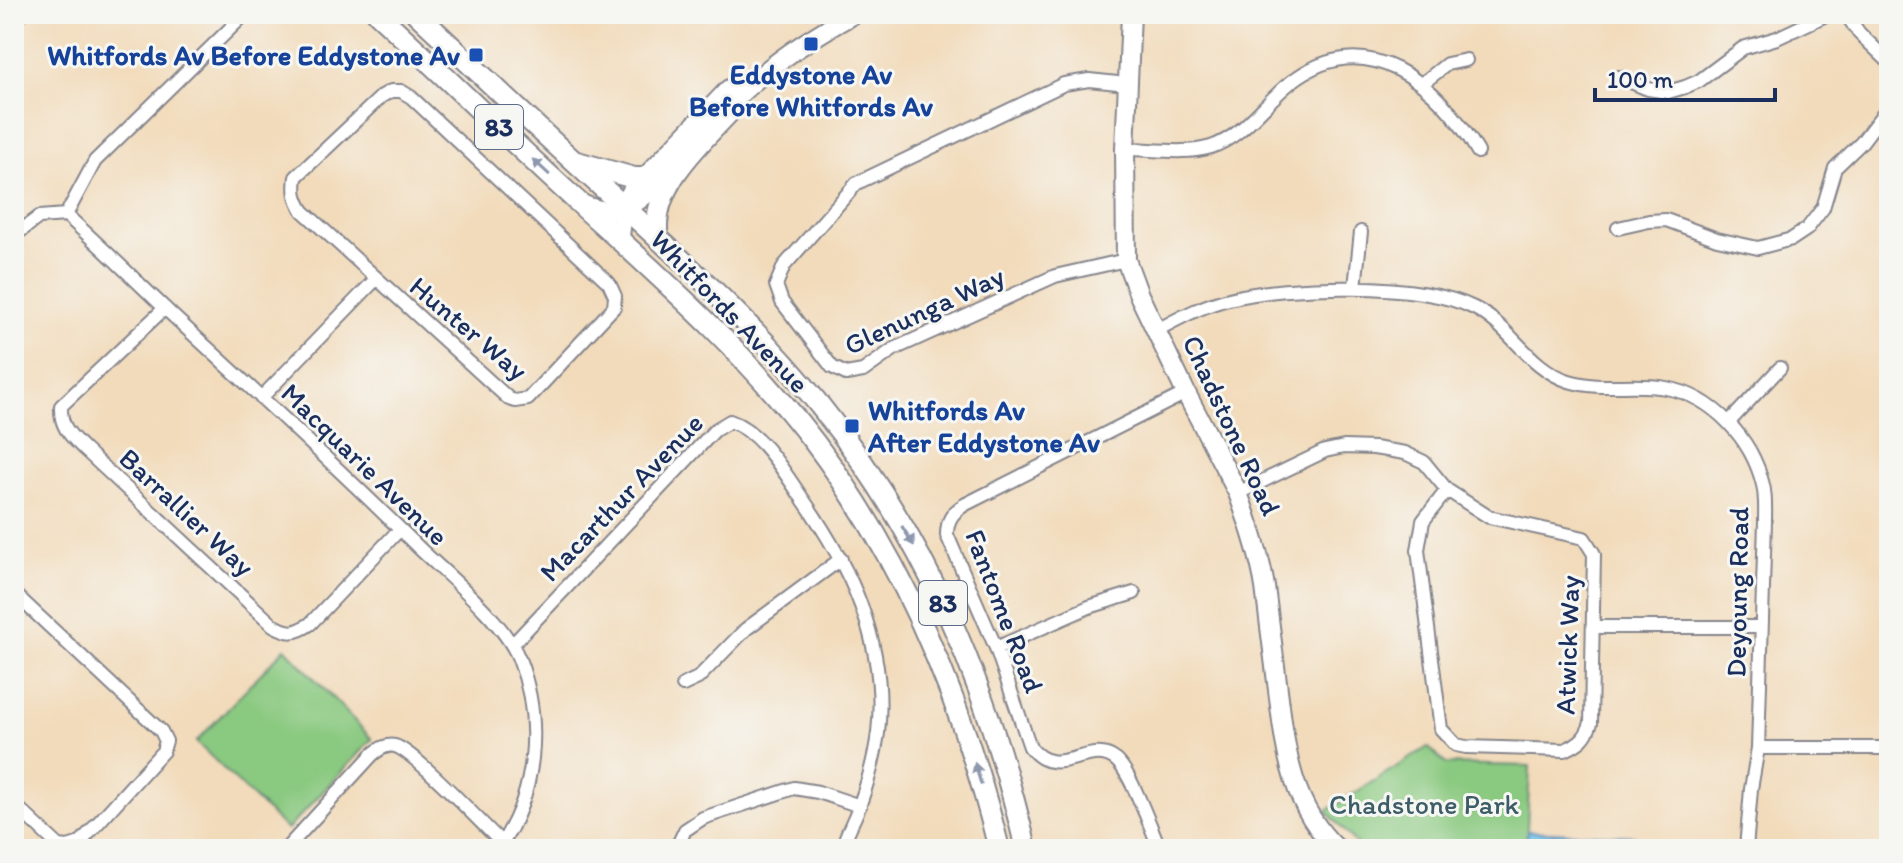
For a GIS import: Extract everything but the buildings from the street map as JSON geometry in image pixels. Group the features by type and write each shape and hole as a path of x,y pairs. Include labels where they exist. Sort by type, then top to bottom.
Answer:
{"main road":[{"name":"Whitfords Avenue","path":"378,14 726,339 826,459 876,536 929,638 956,703 999,849"},
{"name":"Whitfords Avenue","path":"417,14 658,238 764,343 822,407 874,481 915,548 953,623 985,701 1013,792 1026,849"},
{"path":"658,238 655,220 666,190 676,173 732,109 733,101"},
{"path":"574,161 643,178"}],"street":[{"path":"14,21 21,14"},
{"path":"14,236 39,217 66,215 95,161 245,14"},
{"path":"620,238 624,208 643,178 745,75 831,14"},
{"path":"577,201 593,209 610,212 641,199 733,101 796,48 853,14"},
{"name":"Chadstone Road","path":"1131,14 1125,149 1126,260 1186,393 1238,493 1265,583 1290,771 1308,815 1337,849"},
{"path":"1619,77 1648,89 1668,92 1685,87 1712,73 1728,57 1743,48 1777,38 1828,14"},
{"path":"1846,14 1859,33 1889,62"},
{"path":"1125,149 1194,150 1210,147 1239,131 1304,72 1346,59 1366,59 1386,64 1423,83 1464,128 1478,152"},
{"path":"1423,83 1447,64 1466,60"},
{"name":"Glenunga Way","path":"1126,260 1055,276 894,349 863,371 846,374 832,367 782,302 776,285 784,266 857,183 1064,84 1089,80 1127,84"},
{"name":"Hunter Way","path":"391,91 401,91 602,275 615,296 614,307 528,399 515,401 509,399 376,279 303,211 294,191 296,177 382,96 391,91"},
{"path":"1618,228 1666,220 1717,239 1758,248 1792,239 1807,229 1823,208 1835,168 1861,143 1889,106"},
{"name":"Macquarie Avenue","path":"66,215 400,529 493,621 512,645 531,700 534,732 531,771 518,814 500,846"},
{"path":"1355,287 1361,232"},
{"path":"261,398 376,279"},
{"name":"Deyoung Road","path":"1157,330 1204,306 1229,299 1308,289 1355,287 1452,299 1476,309 1544,370 1569,381 1594,386 1667,388 1699,399 1730,421 1751,457 1763,486 1765,522 1758,748 1746,849"},
{"name":"Barrallier Way","path":"165,308 61,406 63,428 84,449 273,625 289,633 298,632 310,624 400,529"},
{"path":"1730,421 1780,368"},
{"name":"Fantome Road","path":"1160,849 1125,771 1116,760 1096,754 1053,762 1037,755 1030,747 996,648 947,535 949,518 954,511 1186,393"},
{"name":"Macarthur Avenue","path":"512,645 715,430 730,421 744,426 784,471 841,559 865,609 879,676 878,734 860,806 842,849"},
{"name":"Atwick Way","path":"1238,493 1325,451 1344,447 1405,453 1424,462 1447,490 1489,517 1584,538 1594,554 1591,723 1587,736 1579,744 1565,750 1456,745 1447,739 1441,729 1418,550 1423,521 1447,490"},
{"path":"683,685 698,678 746,629 841,559"},
{"path":"14,593 161,731 166,741 163,751 80,843 59,846 14,804"},
{"path":"996,648 1089,607 1134,593"},
{"path":"1593,627 1760,627"},
{"path":"286,849 372,755 392,745 427,770 500,846"},
{"path":"1758,748 1889,748"},
{"path":"676,849 685,830 703,818 794,788 818,792 860,806"}],"green space":[{"path":"285,648 372,739 287,830 196,742"},
{"name":"Chadstone Park","path":"1428,747 1446,764 1530,766 1526,849 1361,849 1326,811"}],"water":[{"path":"1527,831 1635,836 1634,849 1526,849"}],"place":[{"name":"Eddystone Av Before Whitfords Av","path":"811,44"},
{"name":"Whitfords Av Before Eddystone Av","path":"476,55"},
{"name":"Whitfords Av After Eddystone Av","path":"852,426"}]}
